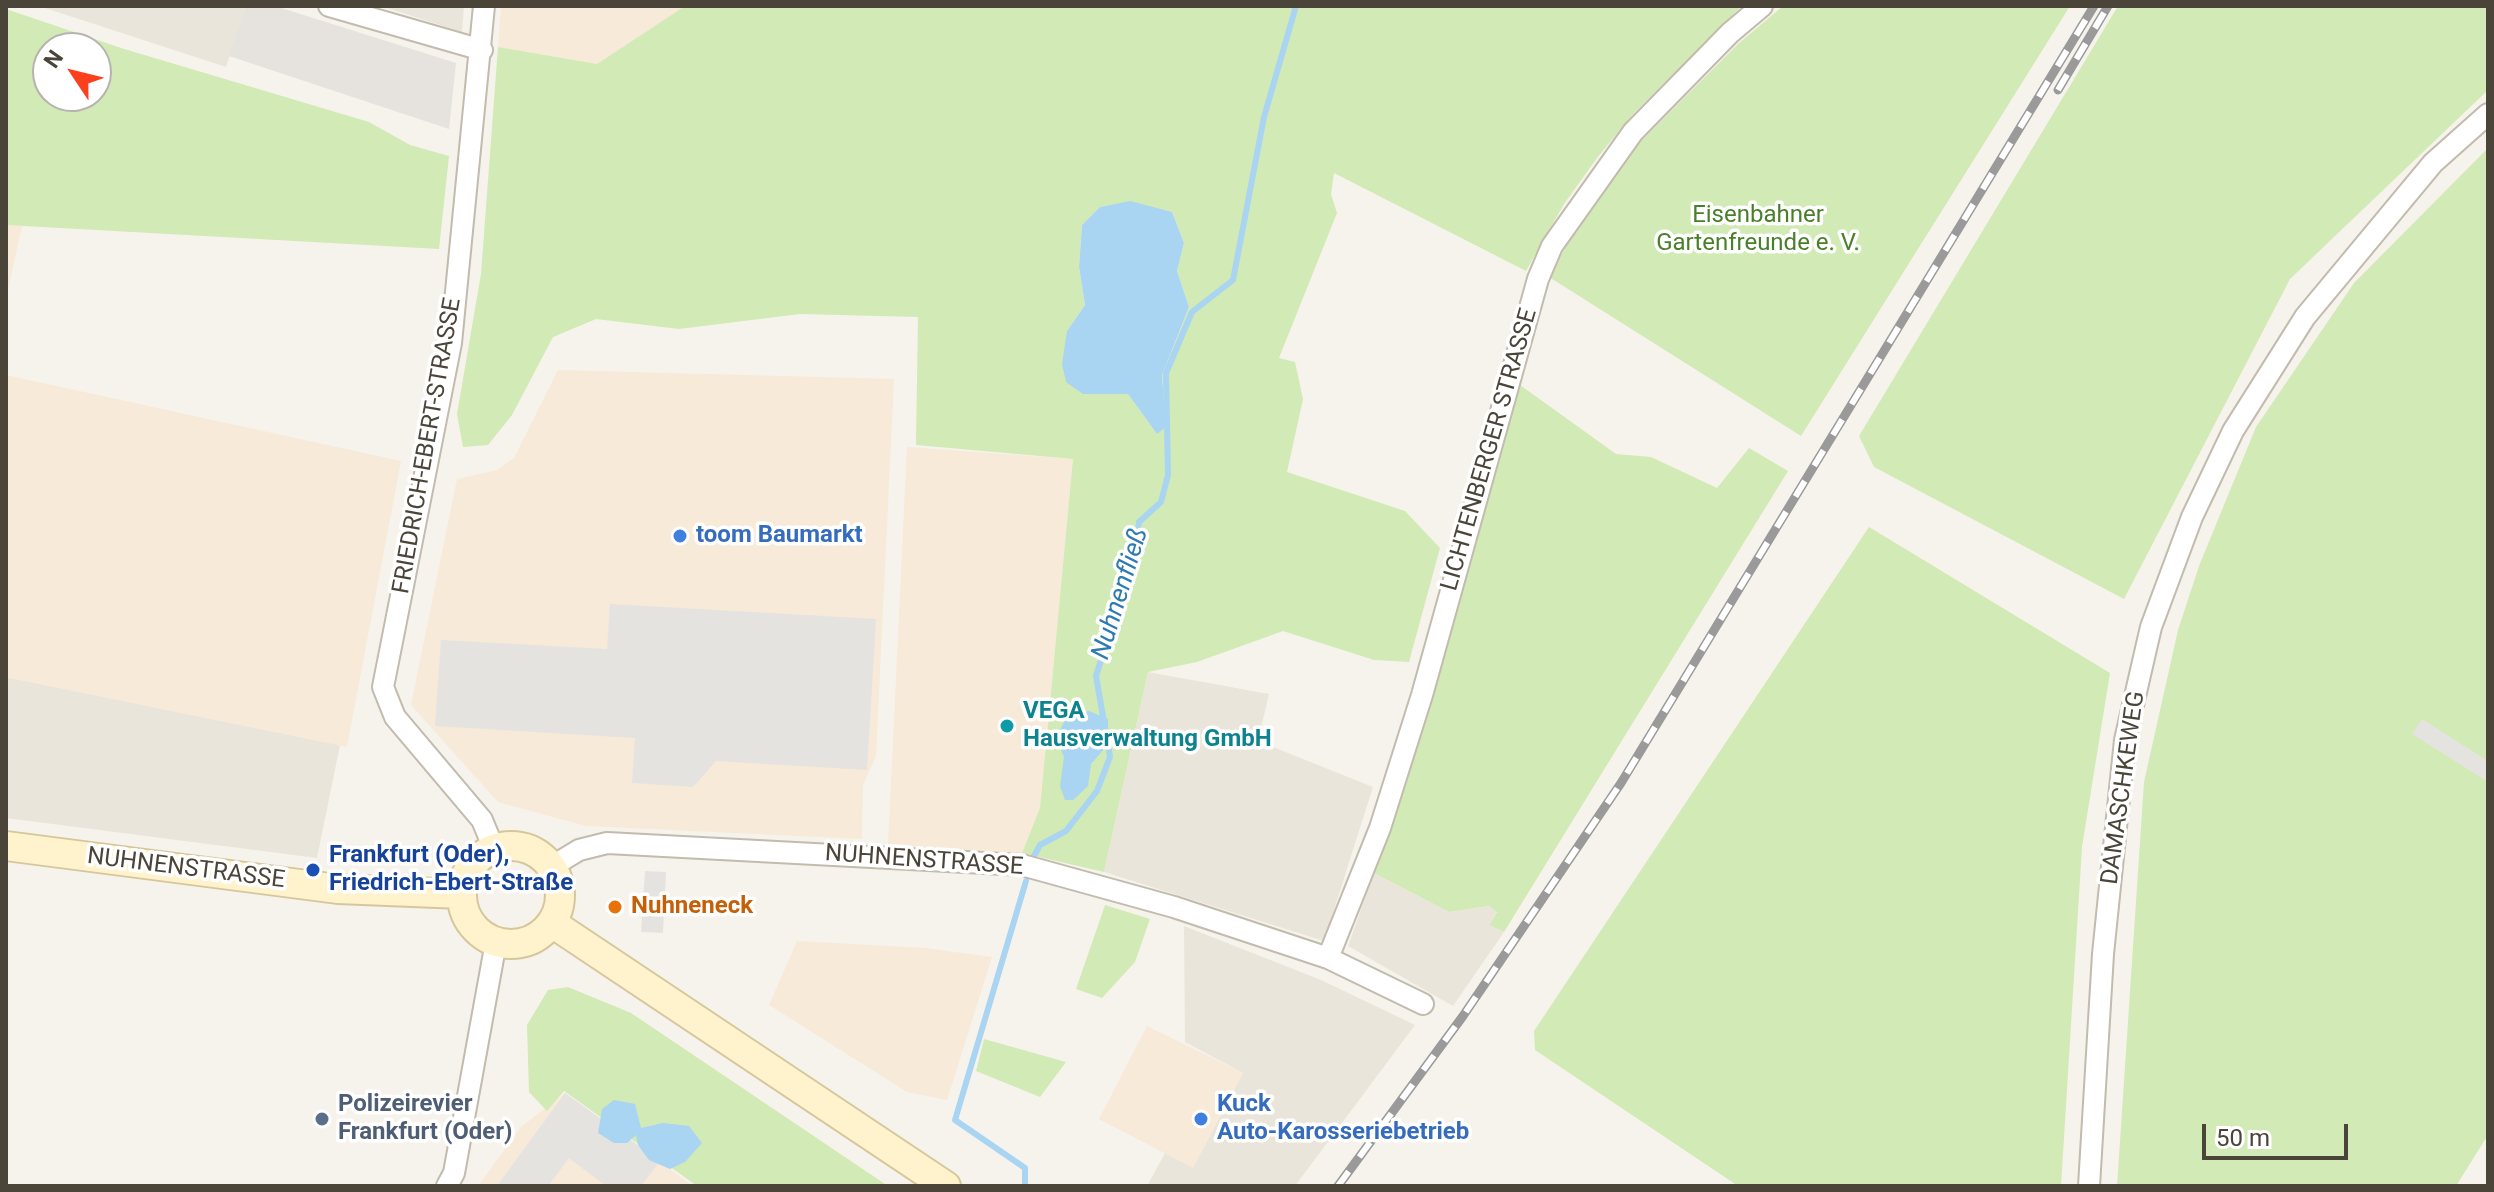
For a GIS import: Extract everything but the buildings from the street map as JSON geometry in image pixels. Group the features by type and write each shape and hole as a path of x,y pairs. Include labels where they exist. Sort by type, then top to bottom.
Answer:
{"main road":[{"name":"NUHNENSTRASSE","path":"6,846 338,889 462,894"},
{"path":"526,848 540,855 551,867 560,889 557,912 552,923 532,940 496,942 471,923 462,894 471,867 494,849 526,848"},
{"path":"552,923 946,1186"}],"street":[{"path":"329,6 482,50"},
{"name":"FRIEDRICH-EBERT-STRASSE","path":"484,6 451,343 383,687 395,717 482,820 494,849"},
{"name":"LICHTENBERGER STRASSE","path":"1328,958 1380,828 1417,710 1538,279 1552,246 1633,132 1730,33 1762,6"},
{"name":"DAMASCHKEWEG","path":"2089,1186 2103,954 2125,740 2151,627 2192,517 2233,431 2305,317 2433,163 2488,114"},
{"name":"NUHNENSTRASSE","path":"551,867 579,850 607,843 1022,865 1174,907 1328,958 1423,1004"},
{"path":"447,1186 454,1173 496,942"}],"shaded area":[{"path":"39,6 246,6 226,67"},
{"path":"246,6 275,6 456,63 449,129 229,56"},
{"path":"381,6 464,6 462,32"},
{"path":"501,6 685,6 597,64 498,47"},
{"path":"6,225 22,226 6,299"},
{"path":"558,370 894,379 876,756 863,785 862,839 586,826 498,802 411,705 457,479 497,470 514,458"},
{"path":"6,375 401,461 347,747 6,677"},
{"name":"VEGA Hausverwaltung GmbH","path":"907,447 1073,459 1040,808 1022,853 888,846"},
{"path":"610,604 876,619 867,770 716,761 693,787 632,783 635,738 435,726 441,640 607,649"},
{"path":"1148,672 1269,694 1258,741 1373,787 1324,941 1104,872"},
{"path":"6,677 340,745 317,858 6,818"},
{"path":"2422,719 2488,761 2488,782 2412,734"},
{"path":"645,871 666,872 663,933 641,932"},
{"path":"1374,873 1449,912 1489,906 1497,911 1489,925 1504,932 1453,1006 1348,946"},
{"path":"1184,926 1321,980 1415,1025 1295,1186 1147,1186 1165,1153 1193,1167 1243,1073 1185,1042"},
{"path":"797,941 925,948 992,957 947,1100 907,1092 769,1005"},
{"name":"Kuck Auto-Karosseriebetrieb","path":"1147,1026 1243,1073 1193,1168 1099,1119"},
{"path":"565,1093 692,1186 478,1186 521,1127"},
{"path":"565,1093 660,1161 641,1186 606,1186 569,1158 548,1186 497,1186"}],"green space":[{"path":"685,6 1742,6 1632,115 1564,204 1526,271 1334,173 1331,194 1337,213 1279,358 1295,362 1303,399 1287,472 1405,511 1440,548 1409,662 1374,660 1283,631 1197,662 1148,672 1104,872 1022,853 1040,808 1073,459 916,445 918,317 800,314 679,329 596,319 553,337 512,415 488,445 463,447 457,414 481,274 498,47 597,64","holes":["1129,202 1172,212 1184,243 1177,271 1189,307 1162,375 1166,426 1157,434 1128,394 1083,394 1067,331 1085,305 1079,267 1082,225 1100,207"]},
{"name":"Eisenbahner Gartenfreunde e. V.","path":"1783,6 2070,6 1801,436 1549,277 1586,210 1636,146 1739,43"},
{"path":"2118,6 2488,6 2488,90 2290,279 2124,599 1874,467 1859,436"},
{"path":"6,9 74,32 32,32 32,112 112,112 112,45 369,122 410,145 449,156 439,249 6,225"},
{"path":"2488,148 2488,1135 2456,1186 2117,1186 2144,782 2178,630 2199,566 2256,427 2354,283"},
{"path":"1520,385 1616,454 1651,457 1717,488 1749,448 1788,471 1504,932 1489,925 1497,912 1489,906 1449,912 1374,873 1406,785"},
{"path":"1869,527 2110,673 2082,847 2061,1186 1738,1186 1535,1050 1534,1031"},
{"path":"1105,905 1150,919 1135,962 1102,998 1076,989"},
{"path":"568,987 631,1013 888,1186 697,1186 564,1091 547,1111 529,1092 527,1025 548,990"},
{"path":"984,1039 1066,1062 1040,1097 976,1071"}],"water":[{"path":"1130,201 1172,212 1184,243 1177,271 1189,307 1162,375 1166,427 1157,434 1128,394 1083,394 1066,382 1062,364 1067,331 1085,305 1079,267 1082,225 1100,207"},
{"path":"1089,711 1108,719 1104,749 1091,764 1088,786 1073,800 1065,800 1060,786 1064,757 1056,738 1066,718"},
{"path":"614,1100 635,1104 641,1128 663,1123 689,1126 702,1143 685,1162 670,1169 649,1160 638,1145 636,1135 627,1143 614,1143 598,1133 602,1109"}],"waterway":[{"name":"Nuhnenfließ","path":"1034,856 1040,845 1066,831 1097,791 1110,757 1096,676 1134,556 1139,522 1161,502 1168,475 1166,373 1192,312 1233,280 1264,117 1296,6"},
{"name":"Nuhnenfließ","path":"1025,1186 1025,1168 955,1120 1026,881"}],"railway":[{"path":"1338,1186 1463,1016 1621,783 2094,6"},
{"path":"2058,90 2108,6"}],"place":[{"name":"toom Baumarkt","path":"680,536"},
{"name":"VEGA Hausverwaltung GmbH","path":"1007,726"},
{"name":"Frankfurt (Oder), Friedrich-Ebert-Straße","path":"313,870"},
{"name":"Nuhneneck","path":"615,907"},
{"name":"Polizeirevier Frankfurt (Oder)","path":"322,1119"},
{"name":"Kuck Auto-Karosseriebetrieb","path":"1201,1119"}]}
